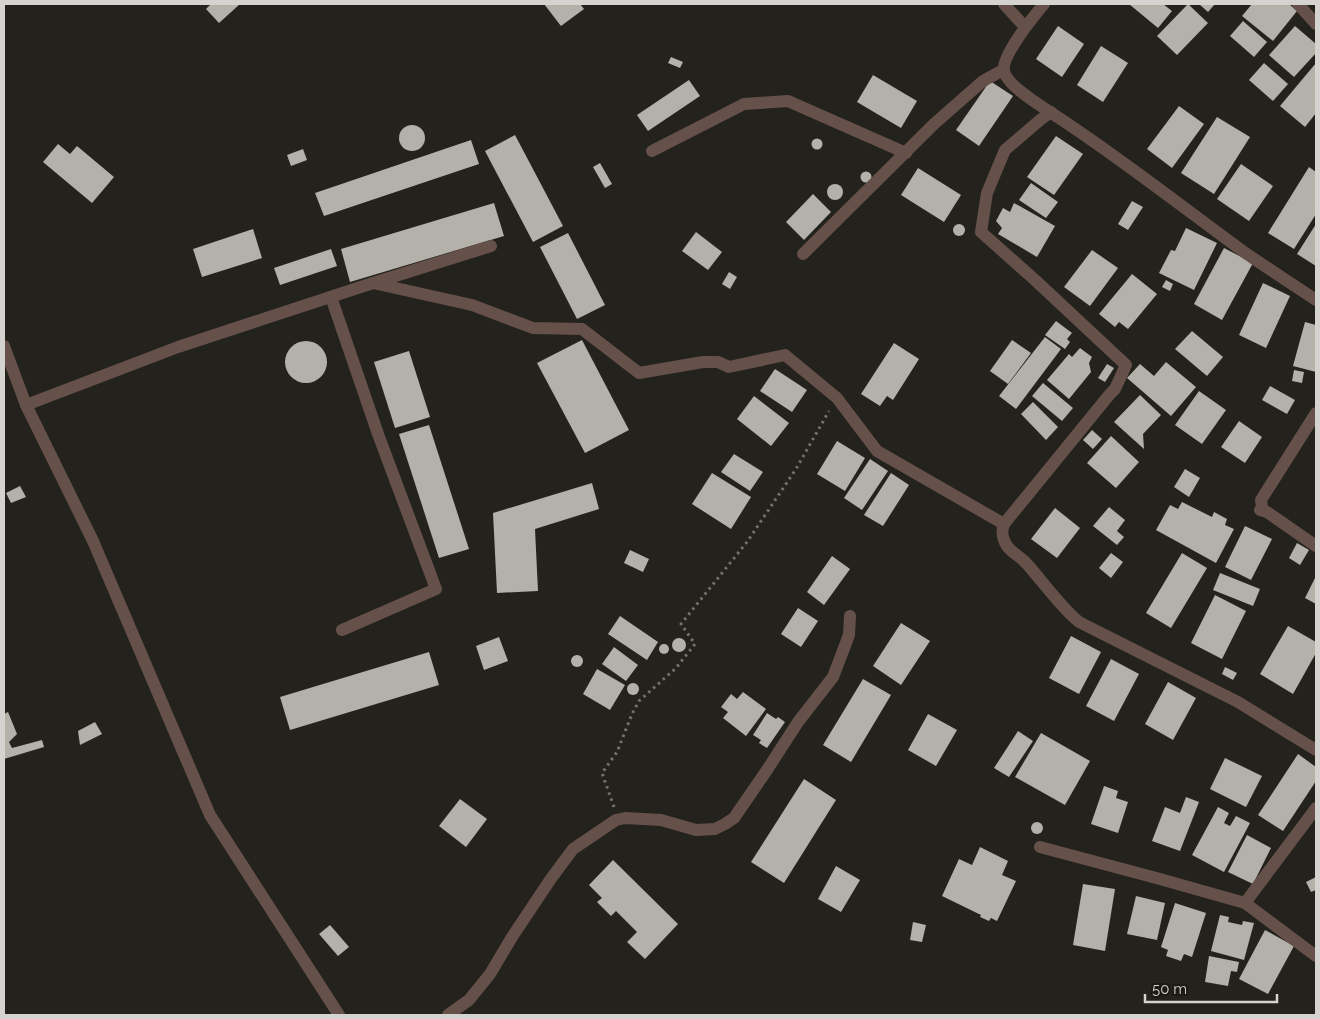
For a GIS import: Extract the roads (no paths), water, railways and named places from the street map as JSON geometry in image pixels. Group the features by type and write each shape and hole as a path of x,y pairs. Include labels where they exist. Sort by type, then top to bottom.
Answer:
{"street":[{"path":"1004,4 1025,27"},
{"path":"1044,4 1025,27 1007,57 1003,70 1007,78 1017,89 1242,250 1316,300"},
{"path":"1298,4 1316,24"},
{"path":"803,254 934,124 983,81 1003,70"},
{"path":"652,150 744,104 788,100 906,153"},
{"path":"1051,112 1005,150 987,193 981,232 1126,365 1115,389 1004,524 1001,531 1003,538 1008,547 1026,562 1066,612 1079,622 1238,702 1316,750"},
{"path":"26,405 178,347 491,246"},
{"path":"373,283 472,305 533,328 582,329 639,373 703,362 718,362 729,367 785,355 837,398 877,451 1004,524"},
{"path":"331,297 378,434 436,589 342,630"},
{"path":"4,346 26,405 93,541 210,815 339,1015"},
{"path":"1316,412 1261,500 1262,507 1260,510 1267,512 1316,546"},
{"path":"448,1015 469,1000 490,974 512,937 573,849 616,820 625,818 661,820 696,830 716,829 734,818 768,770 798,722 833,677 849,635 850,616"},
{"path":"1245,903 1316,808"},
{"path":"1040,847 1245,903 1316,956"}]}
